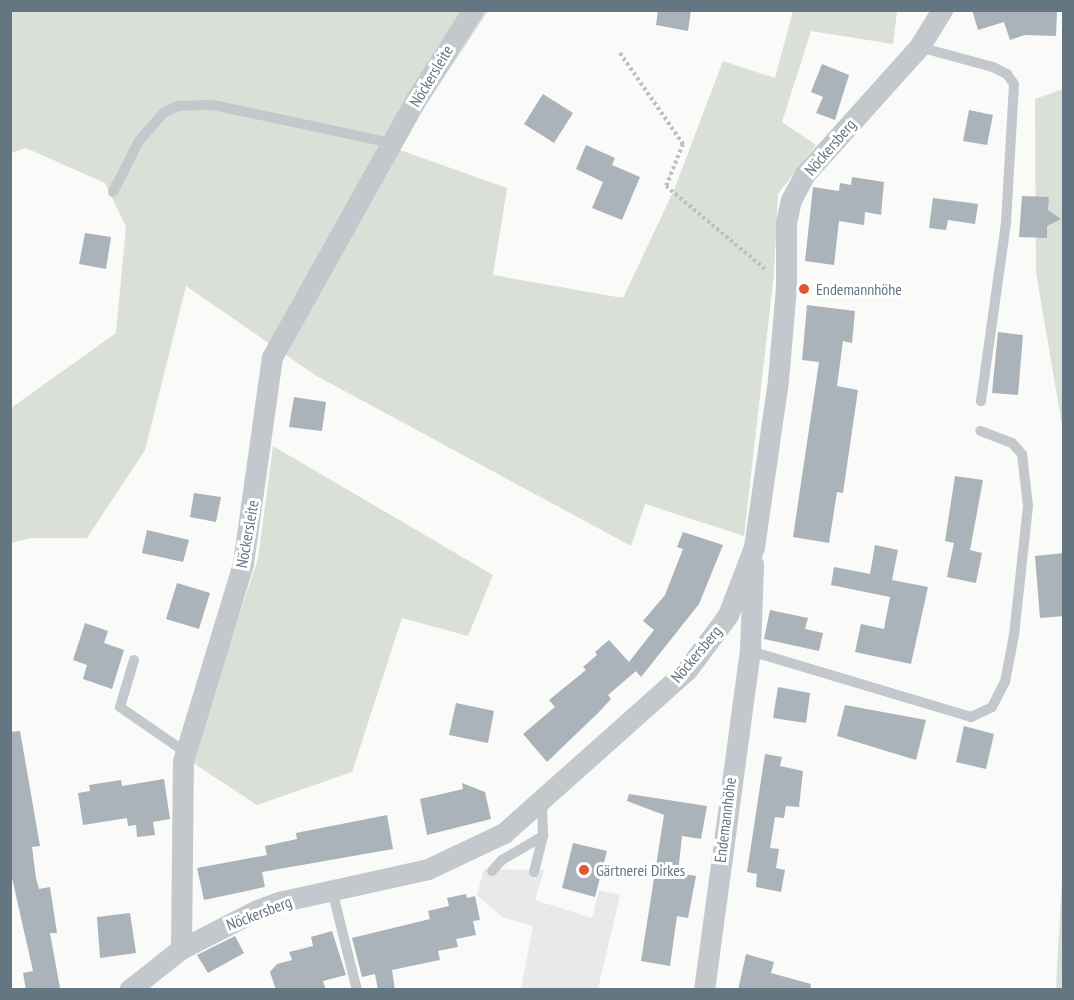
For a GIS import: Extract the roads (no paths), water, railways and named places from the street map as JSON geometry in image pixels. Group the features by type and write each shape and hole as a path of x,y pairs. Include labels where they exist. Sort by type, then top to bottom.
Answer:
{"street":[{"name":"Nöckersleite","path":"181,949 185,752 194,732 243,563 272,357 438,62 473,10"},
{"name":"Nöckersberg","path":"129,990 181,949 255,911 332,890 428,869 465,854 504,833 542,802 687,670 728,615 754,547 778,380 786,286 786,223 791,200 805,174 919,47 942,10"},
{"name":"Endemannhöhe","path":"704,990 750,651 754,547"}],"lane":[{"path":"919,47 993,67 1007,74 1014,84 1006,224 981,401"},
{"path":"113,192 139,141 163,113 178,105 213,105 392,143"},
{"path":"750,651 971,717 992,707 1005,682 1014,635 1028,506 1022,454 1012,443 980,431"},
{"path":"134,660 120,707 185,752"},
{"path":"534,872 543,836 542,802"},
{"path":"492,871 502,860 543,836"},
{"path":"332,890 357,990"}],"place":[{"name":"Endemannhöhe","path":"804,289"},
{"name":"Gärtnerei Dirkes","path":"584,870"}]}
